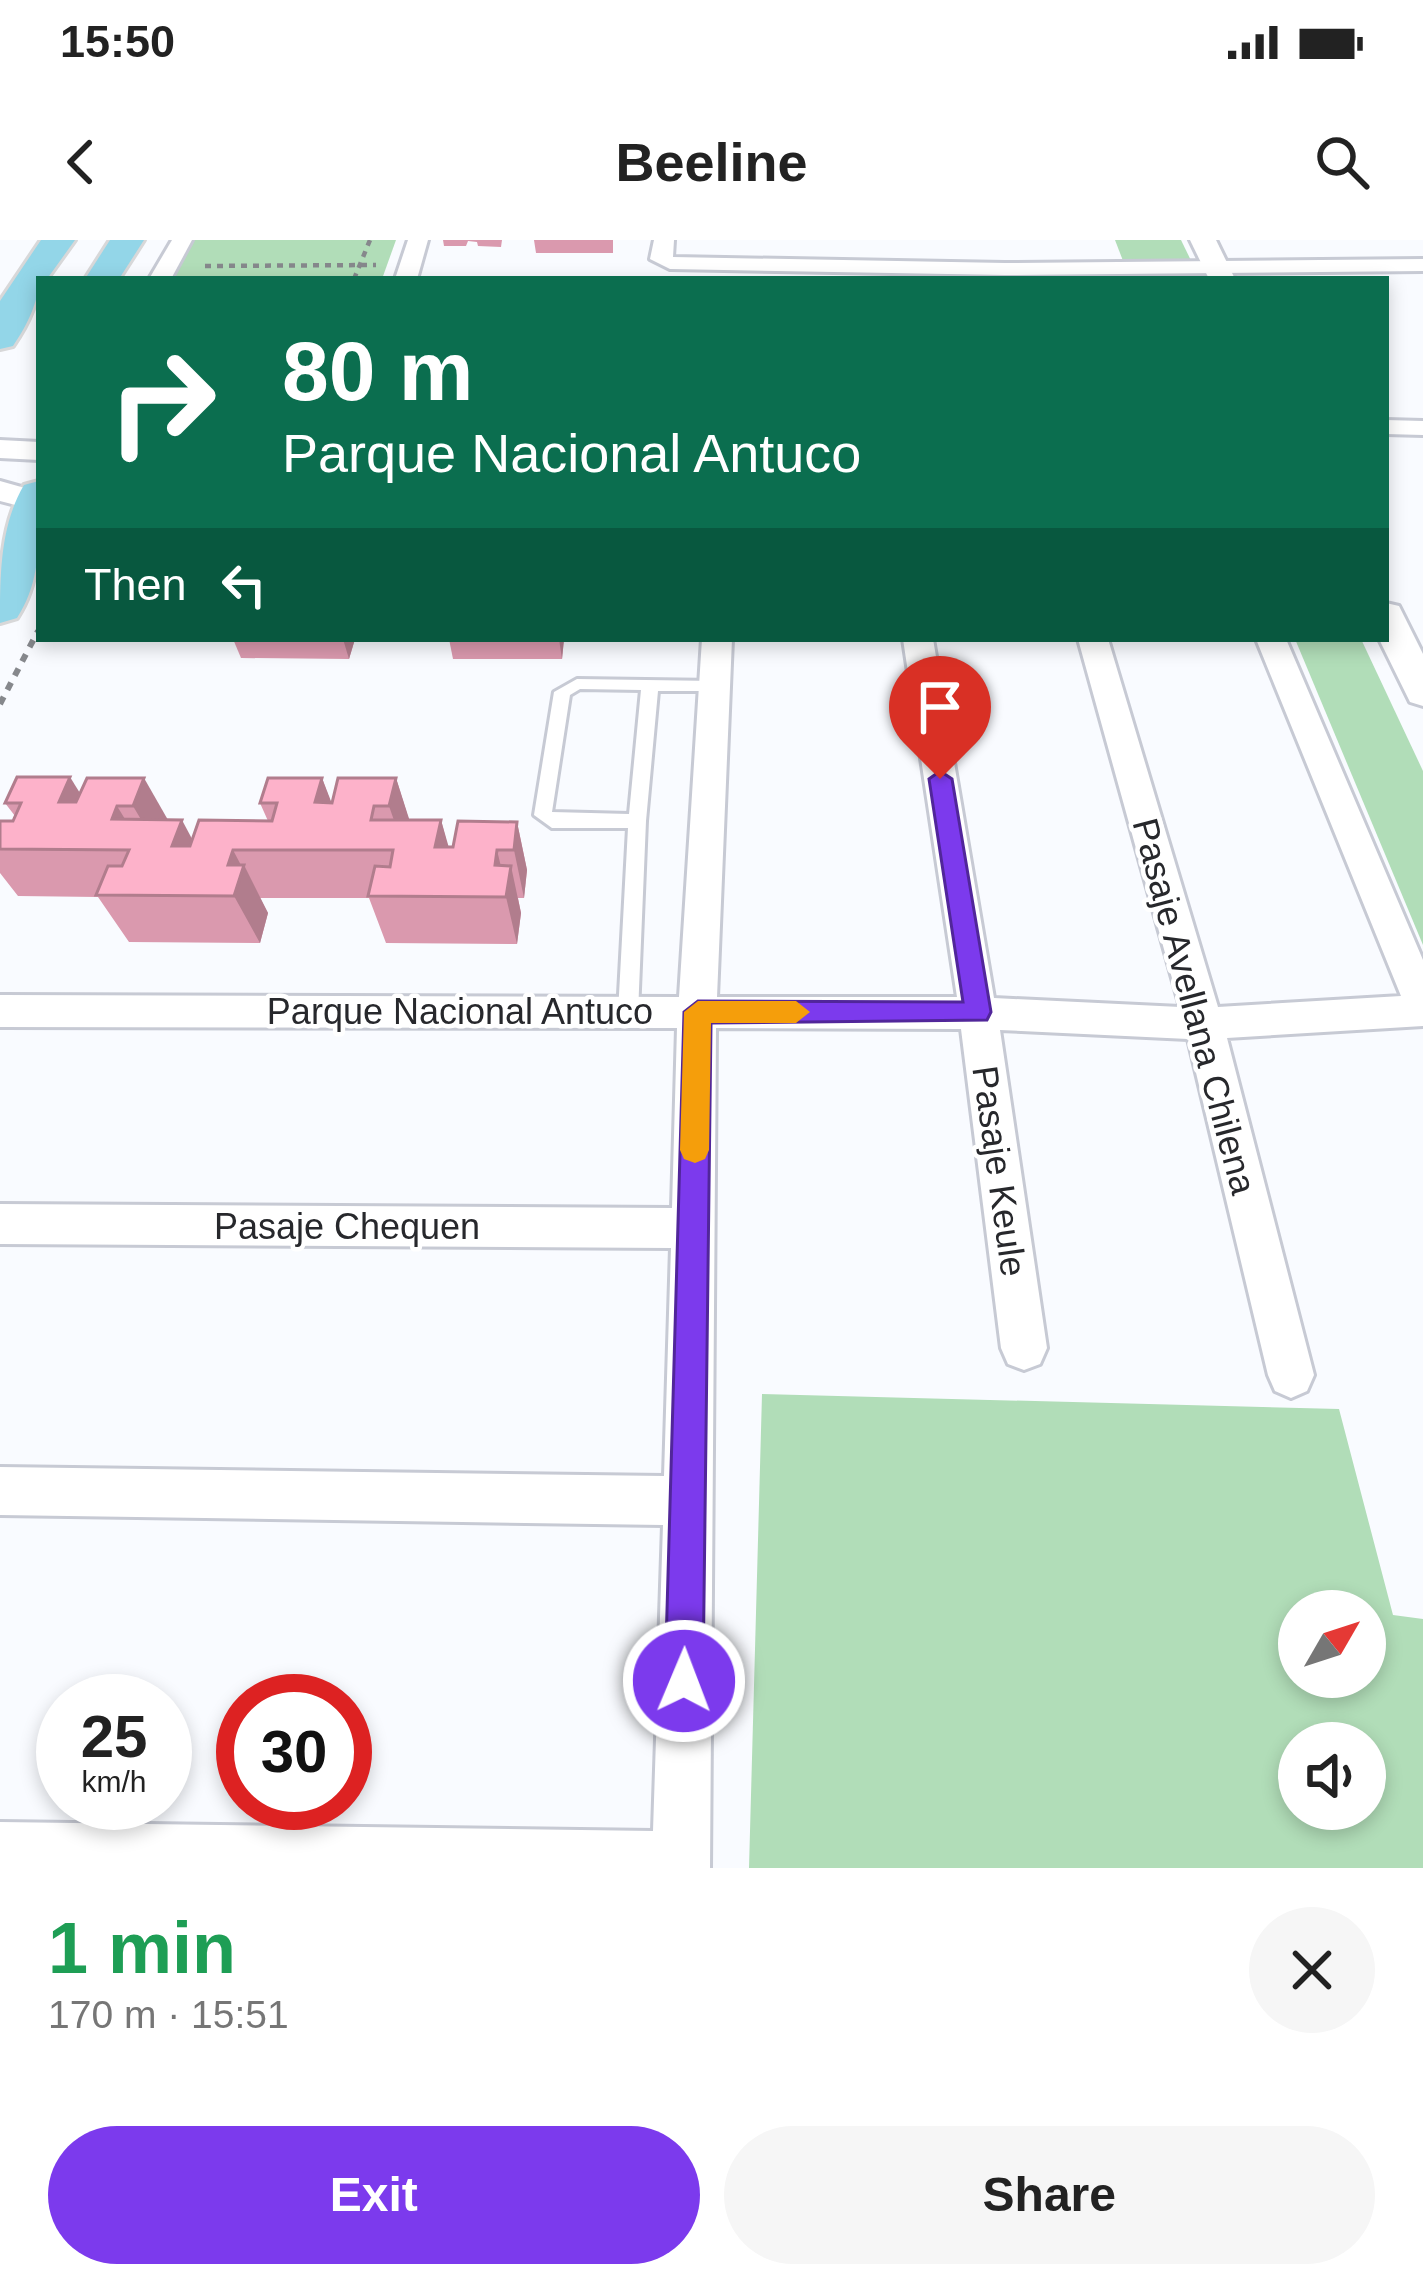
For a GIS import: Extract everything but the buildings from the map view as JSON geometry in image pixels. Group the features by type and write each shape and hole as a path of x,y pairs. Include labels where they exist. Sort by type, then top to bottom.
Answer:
{"main road":[{"path":"0,338 25,286 58,240"},
{"path":"103,276 127,240"},
{"path":"0,608 29,497"}],"street":[{"path":"164,273 182,240"},
{"path":"408,272 418,240"},
{"path":"664,240 661,259 670,263 751,272 1138,273 1213,261 1423,265"},
{"path":"1125,240 1138,273"},
{"path":"1389,427 1423,428"},
{"path":"0,449 36,451"},
{"path":"1389,620 1423,693"},
{"path":"0,1850 681,1864 698,1012 717,642"},
{"name":"Pasaje Keule","path":"918,642 978,1012 1024,1348"},
{"name":"Pasaje Avellana Chilena","path":"1095,642 1204,1024 1291,1376"},
{"path":"1272,642 1423,1007"},
{"name":"Parque Nacional Antuco","path":"0,1011 978,1012 1204,1024 1423,1007"},
{"name":"Pasaje Chequen","path":"0,1224 693,1228"},
{"path":"0,1491 687,1501"}],"lane":[{"path":"628,1012 637,821 650,685"},
{"path":"637,821 552,821 543,815 566,686 715,686"}],"path":[{"path":"355,276 370,240"},
{"path":"164,273 359,266 408,272"},
{"path":"0,704 36,636"}],"green space":[{"path":"187,240 396,240 383,276 169,276"},
{"path":"1115,240 1181,240 1199,276 1129,276"},
{"path":"1296,642 1362,642 1423,771 1423,945"},
{"path":"762,1394 1339,1409 1393,1615 1423,1619 1423,1868 749,1868"}],"slow traffic":[{"path":"695,1150 698,1012 796,1012"}],"route":[{"path":"684,1681 698,1012 978,1012 940,779"}]}
